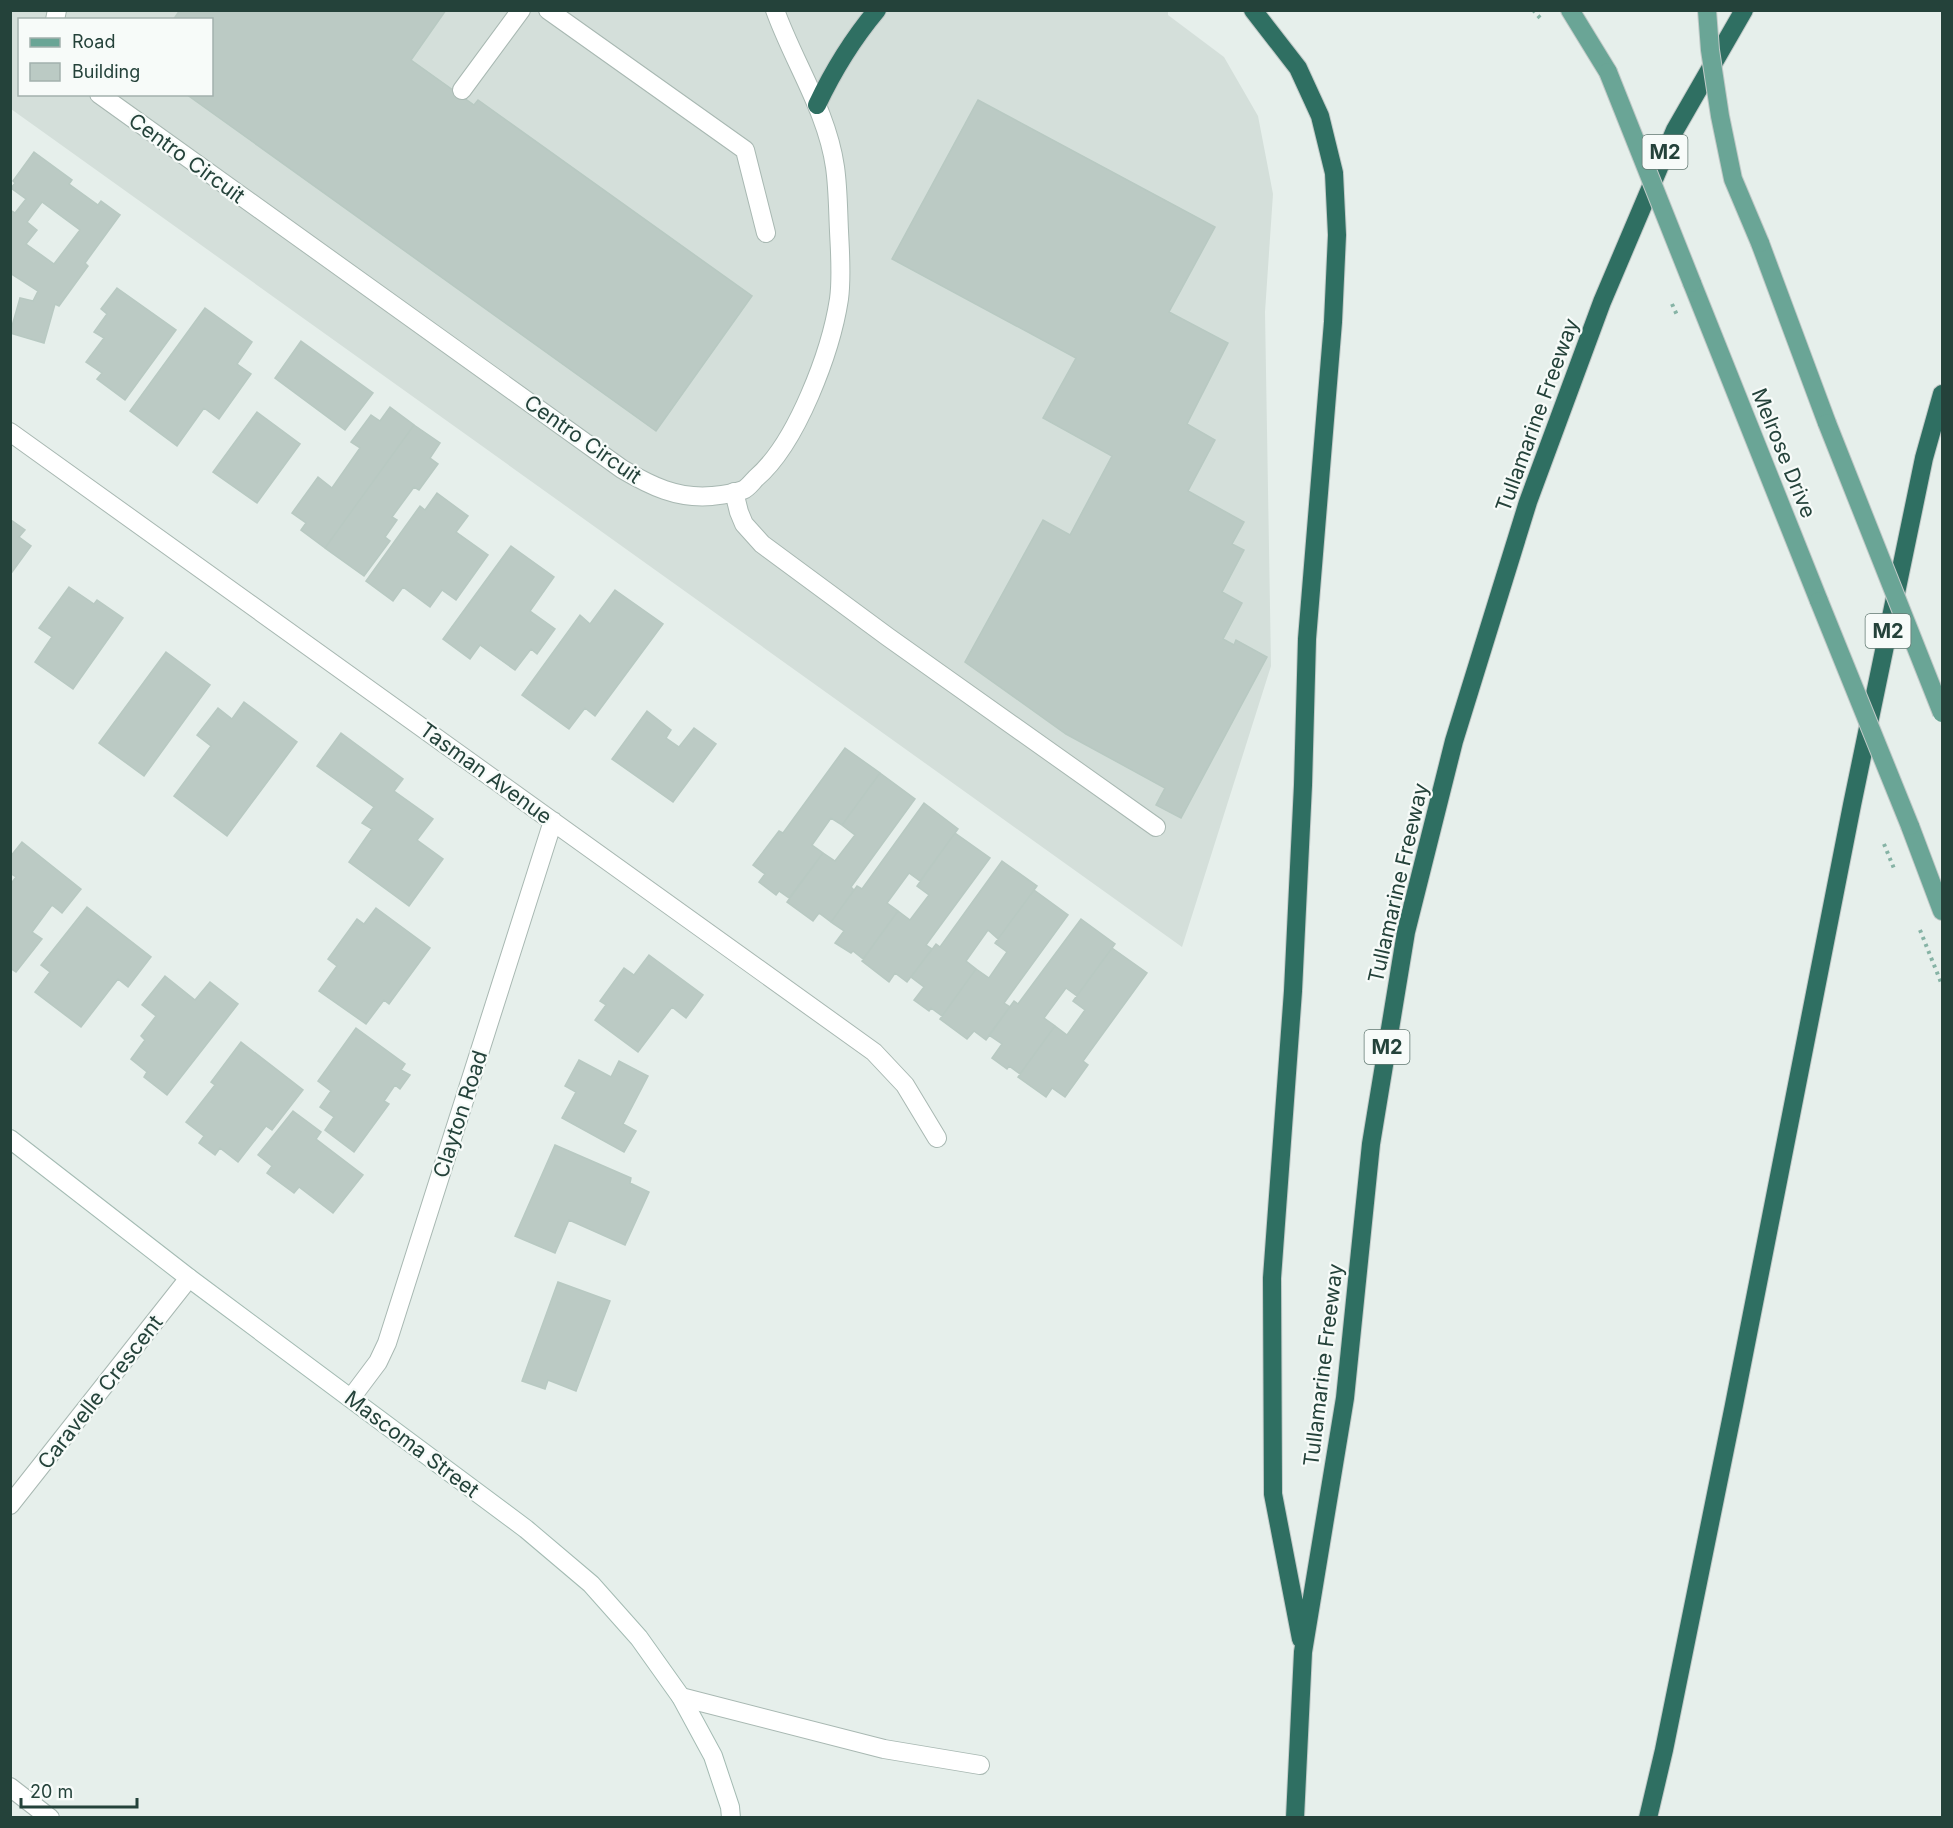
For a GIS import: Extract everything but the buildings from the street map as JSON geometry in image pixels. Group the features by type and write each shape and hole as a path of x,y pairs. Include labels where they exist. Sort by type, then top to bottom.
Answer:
{"highway":[{"path":"817,105 846,49 877,10"},
{"path":"1253,10 1298,68 1320,116 1334,173 1337,235 1333,322 1307,639 1293,991 1272,1278 1273,1494 1303,1652"},
{"name":"Tullamarine Freeway","path":"1295,1818 1303,1652 1345,1398 1371,1144 1406,932 1454,741 1528,502 1602,302 1675,130 1744,10"},
{"name":"M2","path":"1648,1818 1732,1417 1857,782 1924,458 1942,394"}],"main road":[{"path":"1570,10 1608,72"},
{"name":"Melrose Drive","path":"1586,10 1608,72 1942,911"},
{"path":"1707,10 1710,50 1720,116 1733,179 1760,243 1827,423 1942,713"}],"street":[{"path":"462,90 521,10"},
{"path":"548,10 745,150 766,233"},
{"name":"Centro Circuit","path":"764,10 785,38"},
{"name":"Centro Circuit","path":"102,96 622,469 647,484 672,494 698,497 726,495 744,490 762,473 788,437 816,380 833,330 839,297 838,206 835,166 830,142 817,105 785,38 775,10"},
{"name":"Tasman Avenue","path":"10,432 874,1052 905,1085 937,1138"},
{"path":"734,492 744,524 762,544 888,637 1156,827"},
{"name":"Clayton Road","path":"351,1398 378,1362 387,1343 553,821"},
{"name":"Mascoma Street","path":"10,1139 189,1278 526,1529 591,1584 639,1638 681,1697 713,1756 730,1807 731,1818"},
{"name":"Caravelle Crescent","path":"10,1505 189,1278"},
{"path":"681,1697 884,1749 980,1766"},
{"path":"10,1786 50,1818"}],"shaded area":[{"path":"11,11 1168,11 1168,15 1224,57 1258,116 1273,194 1265,312 1271,666 1182,947 11,109"}]}
